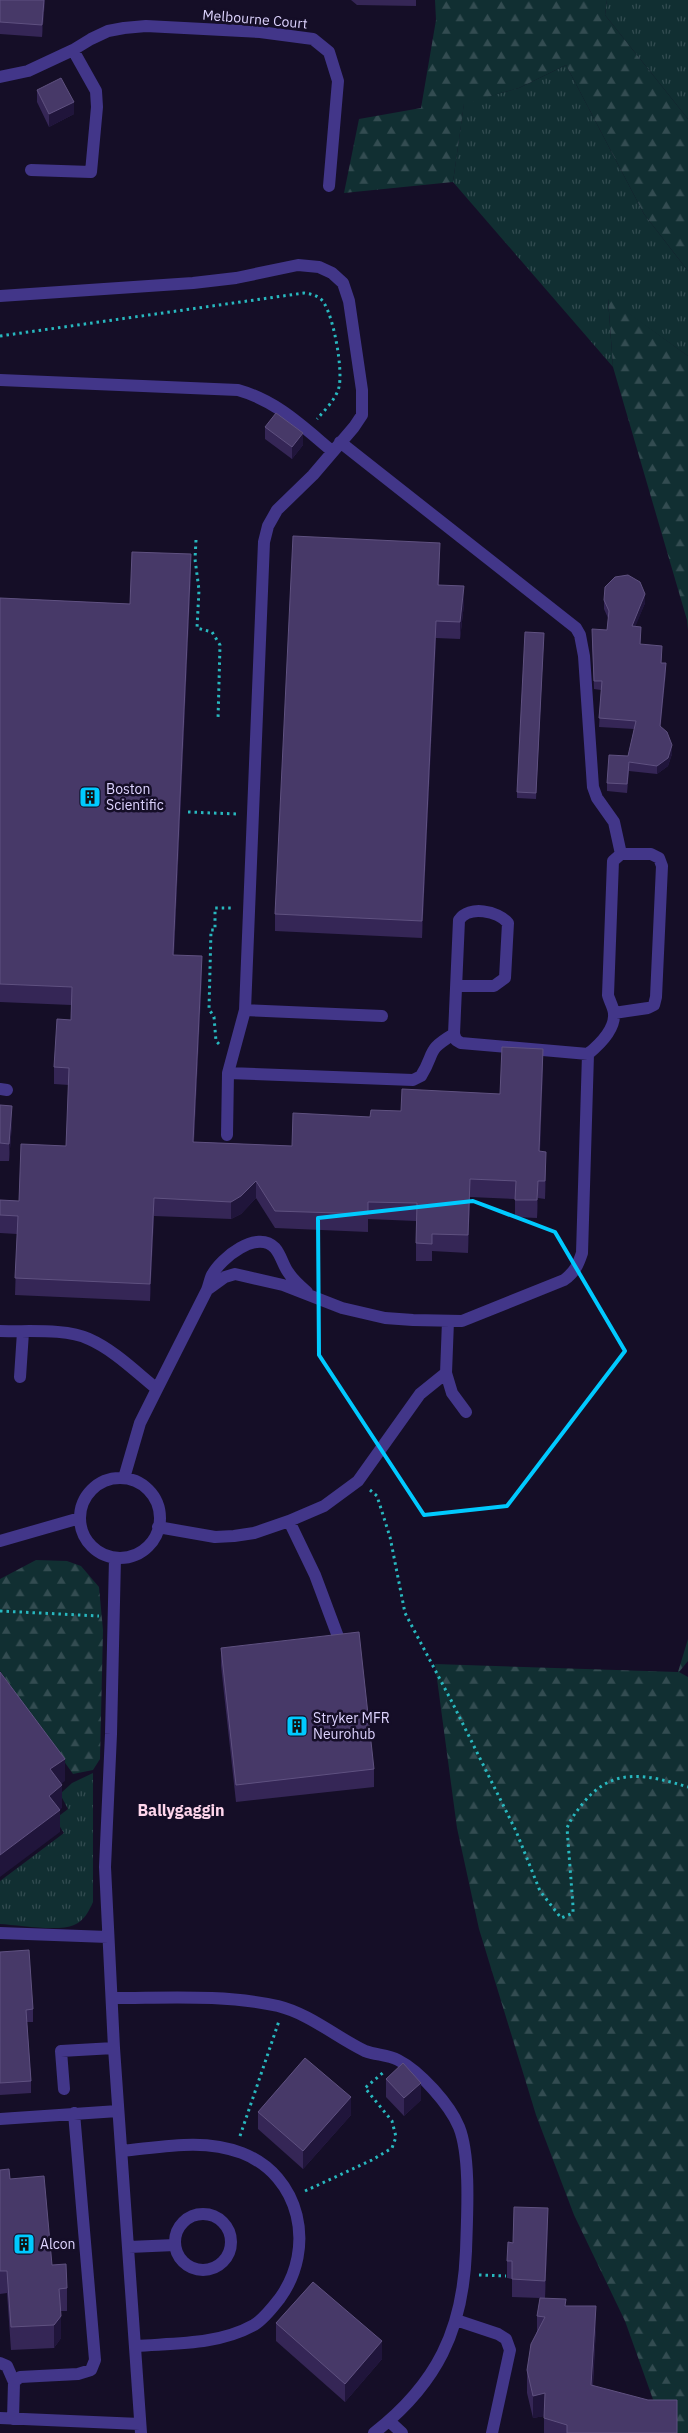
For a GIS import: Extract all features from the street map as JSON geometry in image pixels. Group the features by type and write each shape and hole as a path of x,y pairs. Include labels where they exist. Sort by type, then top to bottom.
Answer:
{"street":[{"name":"Melbourne Court","path":"0,77 28,70 73,50 108,31 146,26 260,32 313,39 329,52 338,81 329,186"},
{"path":"31,170 91,172 97,107 96,91 73,50"},
{"path":"0,296 193,283 236,278 298,265 326,270 332,273 343,284 349,300 364,402 362,415 312,475 277,510 268,526 264,542 245,1010 228,1073 227,1135"},
{"path":"0,380 238,390 260,396 278,407 309,431 336,447 576,628 580,636 584,656 593,787 597,798 614,822 621,854"},
{"path":"456,986 494,986 505,978 508,923 503,916 497,913 469,912 462,915 459,920 456,986 454,1034 456,1040 461,1043 588,1054 601,1043 611,1027 614,1013 608,995 613,861 621,854 651,854 659,858 662,866 656,997 654,1005 648,1008 614,1013"},
{"path":"245,1010 382,1016"},
{"path":"228,1073 413,1080 422,1076 430,1054 437,1044 454,1034"},
{"path":"207,1290 225,1277 235,1274 260,1278 342,1308 385,1318 462,1321 564,1280 573,1274 582,1253 588,1054"},
{"path":"124,1478 140,1422 207,1290 212,1274 224,1260 256,1241 266,1242 276,1248 287,1272 312,1297"},
{"path":"448,1321 446,1373 452,1393 466,1412"},
{"path":"0,1331 72,1334 88,1338 103,1347 157,1389"},
{"path":"20,1377 23,1332"},
{"path":"158,1527 221,1537 254,1533 324,1506 358,1481 420,1394 446,1373"},
{"path":"124,1478 136,1482 154,1498 159,1510 158,1527 149,1545 139,1553 127,1557 114,1558 104,1554 86,1540 80,1518 82,1505 88,1493 99,1484 111,1479 124,1478"},
{"path":"0,1542 80,1518"},
{"path":"289,1521 316,1575 340,1642"},
{"path":"0,2363 7,2366 14,2382 6,2419 140,2429 130,2247 118,2111 108,1937 106,1867 114,1617 114,1558"},
{"path":"0,1934 108,1937"},
{"path":"112,1998 215,1998 283,2008 324,2027 366,2051 398,2060 430,2086 446,2105 458,2126 464,2142 467,2226 464,2275 456,2320 434,2368 412,2401 374,2433"},
{"path":"64,2089 61,2051 114,2048"},
{"path":"0,2119 118,2111"},
{"path":"14,2382 20,2377 78,2374 91,2370 95,2360 74,2113"},
{"path":"122,2151 192,2144 219,2146 234,2150 261,2162 282,2181 291,2198 300,2233 296,2268 286,2290 275,2305 256,2324 231,2336 206,2341 136,2346"},
{"path":"199,2214 215,2217 228,2229 231,2236 231,2246 223,2262 207,2270 198,2270 182,2261 175,2245 178,2228 184,2221 199,2214"},
{"path":"130,2247 175,2245"},
{"path":"456,2320 498,2334 506,2339 510,2350 492,2433"},
{"path":"389,2421 402,2433"}],"path":[{"path":"0,336 236,301 304,293 313,294 325,304 332,323 339,371 339,387 332,402 309,431"},
{"path":"196,540 195,559 199,590 196,628 212,632 220,645 218,720"},
{"path":"188,812 253,815"},
{"path":"232,1059 216,1041 214,1017 209,1009 211,930 215,930 215,908 249,909"},
{"path":"367,1489 377,1496 390,1537 405,1613 452,1702 516,1831 540,1890 561,1918 573,1913 567,1828 571,1818 593,1791 621,1777 652,1777 688,1788"},
{"path":"0,1611 114,1617"},
{"path":"234,2150 283,2008"},
{"path":"291,2198 372,2160 392,2148 396,2136 392,2121 365,2088 398,2060"},
{"path":"464,2275 506,2276"}],"highlighted area":[{"path":"473,1201 555,1232 625,1351 507,1506 424,1515 319,1355 318,1218"}],"green space":[{"path":"435,0 607,0 605,15 688,119 688,271 644,214 566,65 519,88 464,104 453,182 344,193 359,119 421,108 436,20"},
{"path":"607,0 688,0 688,119 605,15"},
{"path":"566,65 644,214 688,271 688,356 608,299 613,367 453,182 464,103 519,88"},
{"path":"608,298 688,356 688,630 687,620 613,367"},
{"path":"36,1560 67,1561 81,1566 99,1587 103,1630 100,1759 93,1770 73,1774 0,1671 0,1579"},
{"path":"688,1639 688,1661 679,1672 688,1677 688,2433 665,2433 625,2321 574,2215 536,2115 479,1929 457,1828 435,1664 678,1672"},
{"path":"93,1773 93,1902 88,1912 78,1923 67,1927 48,1928 0,1924 0,1881 64,1833 55,1819 68,1809 60,1794 72,1783"}],"building":[{"path":"0,0 44,0 42,25 0,22"},
{"path":"61,78 74,102 49,114 37,90"},
{"path":"276,413 303,433 292,447 265,427"},
{"path":"293,536 440,543 438,585 464,586 460,622 436,621 422,921 275,914"},
{"name":"Boston Scientific","path":"132,552 191,554 173,955 202,956 193,1142 292,1146 293,1113 370,1117 371,1110 401,1111 402,1089 500,1094 502,1047 543,1049 539,1151 546,1152 545,1181 538,1181 537,1200 515,1200 516,1181 470,1179 468,1235 432,1234 432,1244 416,1243 417,1203 368,1202 368,1214 275,1211 256,1181 241,1196 231,1202 154,1198 150,1284 15,1278 18,1216 0,1215 0,1200 19,1201 21,1144 66,1146 69,1068 54,1067 57,1019 71,1020 72,987 0,984 0,598 130,604"},
{"path":"628,575 640,582 645,594 632,626 641,627 640,644 662,646 661,663 666,663 660,726 667,732 672,745 668,758 657,766 629,762 627,784 607,783 609,755 628,756 636,721 599,718 602,681 594,681 592,629 607,630 609,611 604,600 605,587 615,577"},
{"path":"525,632 544,633 536,793 517,792"},
{"path":"0,1105 12,1106 9,1144 0,1143"},
{"name":"Stryker MFR Neurohub","path":"359,1632 374,1769 236,1785 221,1648"},
{"path":"0,1672 65,1759 50,1769 62,1785 49,1796 60,1810 0,1855"},
{"path":"29,1950 33,2009 26,2010 31,2081 0,2083 0,1952"},
{"path":"305,2058 351,2097 303,2151 258,2112"},
{"path":"403,2063 421,2083 404,2098 386,2079"},
{"name":"Alcon","path":"9,2169 10,2179 44,2176 52,2265 66,2264 67,2288 59,2289 61,2316 54,2325 11,2327 7,2271 0,2271 0,2170"},
{"path":"514,2207 548,2208 545,2281 512,2279 512,2261 507,2261 508,2242 513,2243"},
{"path":"313,2282 382,2341 345,2384 276,2323"},
{"path":"540,2298 566,2299 565,2306 596,2306 591,2385 648,2400 677,2400 677,2433 567,2433 567,2425 544,2418 545,2393 533,2396 527,2370 531,2344 545,2317 537,2316"}],"place":[{"name":"Boston Scientific","path":"90,797"},
{"name":"Stryker MFR Neurohub","path":"297,1726"},
{"name":"Alcon","path":"24,2244"}],"district":[{"name":"Ballygaggin","path":"181,1810"}]}
